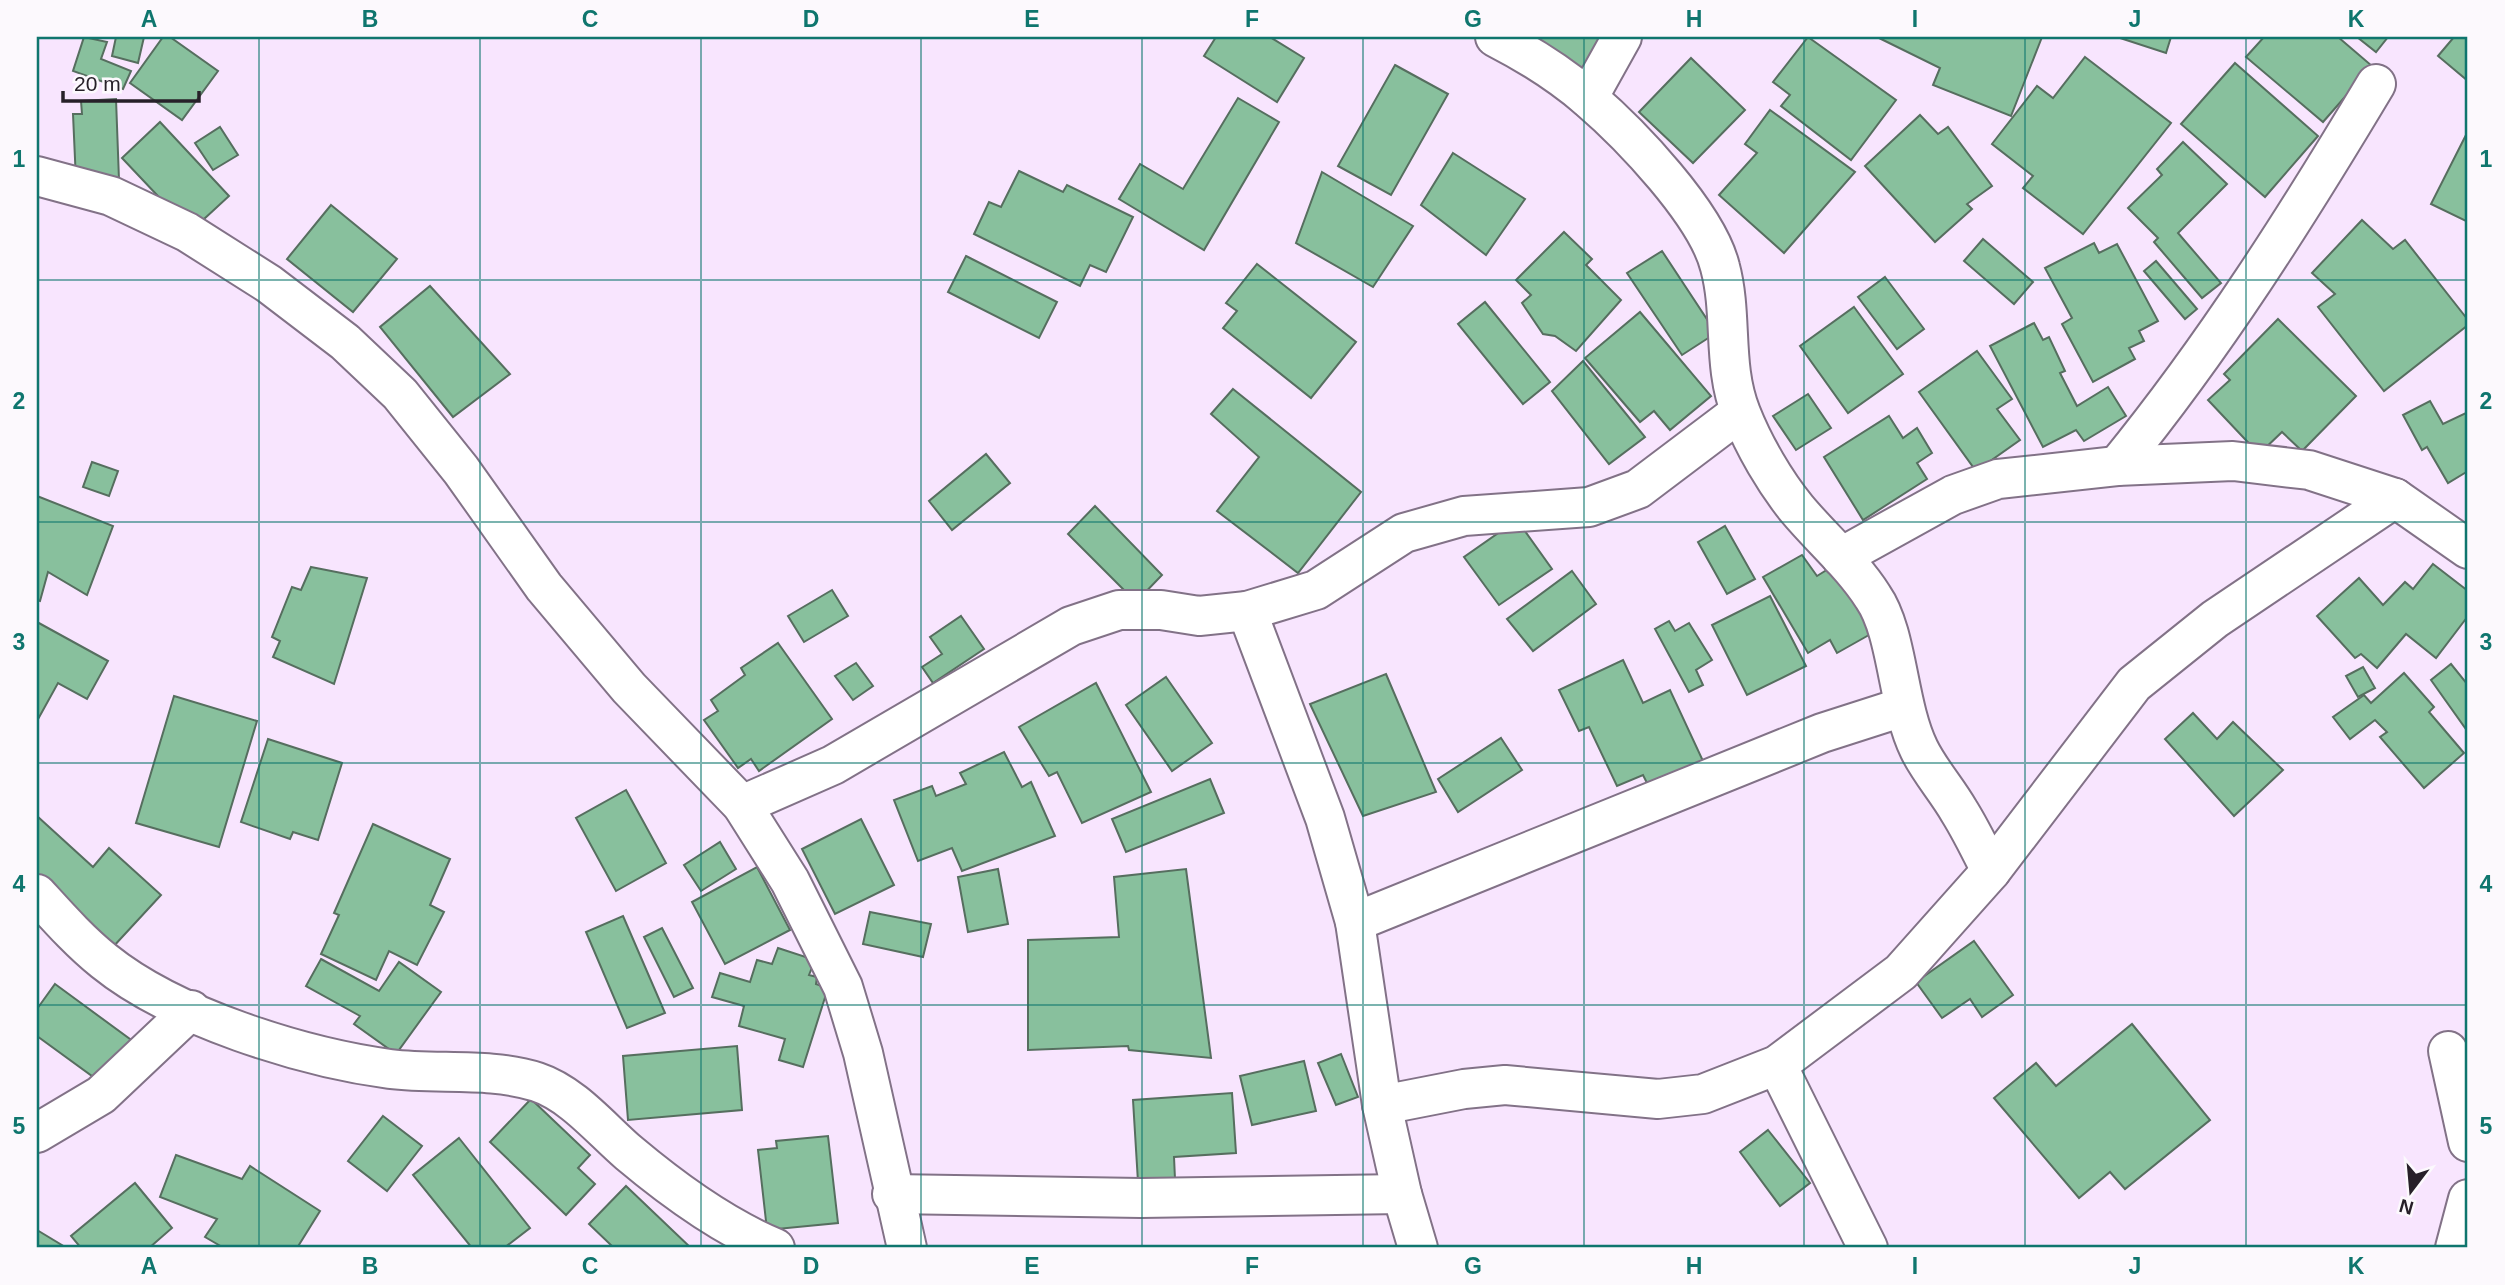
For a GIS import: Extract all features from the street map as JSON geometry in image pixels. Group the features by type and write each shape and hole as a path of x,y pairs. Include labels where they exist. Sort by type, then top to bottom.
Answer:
{"street":[{"path":"1495,37 1531,56 1588,98 1652,164 1707,231 1720,267 1726,302 1728,363 1740,412 1784,491 1875,599 1887,629 1903,707 1919,750 1959,811 1992,872"},
{"path":"1588,98 1622,37"},
{"path":"2117,466 2163,410 2281,243 2376,84"},
{"path":"37,176 111,196 187,232 269,284 345,342 400,394 461,470 544,587 620,678 742,805 790,881 843,987 863,1054 892,1195 906,1248"},
{"path":"742,805 833,765 1071,626 1119,610 1161,610 1199,616 1247,611 1316,590 1404,533 1464,516 1589,506 1638,489 1740,412"},
{"path":"1841,556 1952,495 1998,479 2117,466 2233,461 2309,470 2395,498 2468,549"},
{"path":"1382,1105 1464,1089 1505,1085 1658,1099 1703,1094 1777,1065 1901,972 1992,872 2134,684 2214,620 2395,498"},
{"path":"1247,611 1325,818 1355,922 1382,1105 1402,1194 1418,1248"},
{"path":"1355,922 1822,733 1903,707"},
{"path":"37,894 81,941 106,962 135,983 191,1010 313,1054 391,1069 501,1075 538,1083 570,1101 681,1195 775,1248"},
{"path":"37,1133 101,1096 191,1010"},
{"path":"2448,1051 2468,1142"},
{"path":"1777,1065 1868,1248"},
{"path":"892,1195 1141,1198 1402,1194"},
{"path":"2455,1248 2468,1199"}],"building":[{"path":"84,37 107,42 101,59 131,71 123,89 73,71"},
{"path":"116,37 144,37 138,63 112,56"},
{"path":"163,37 170,37 218,71 182,120 130,83"},
{"path":"1216,37 1270,37 1304,58 1277,102 1204,56"},
{"path":"1530,37 1616,37 1590,76"},
{"path":"1808,37 1896,100 1851,160 1781,106 1790,95 1773,82"},
{"path":"1877,37 2042,37 2011,116 1933,85 1940,68"},
{"path":"2117,37 2171,37 2166,53"},
{"path":"2264,37 2338,37 2372,66 2323,122 2246,57"},
{"path":"2357,37 2388,37 2376,52"},
{"path":"2454,37 2468,37 2468,81 2438,56"},
{"path":"2085,57 2171,123 2083,234 2023,188 2033,176 1992,144 2037,86 2053,98"},
{"path":"1691,58 1745,110 1693,163 1639,112"},
{"path":"2235,63 2318,136 2265,197 2181,124"},
{"path":"1395,65 1448,94 1391,195 1338,166"},
{"path":"1238,98 1279,122 1204,250 1119,199 1140,164 1183,189"},
{"path":"116,99 119,180 76,181 73,114 82,114 81,101"},
{"path":"1770,110 1855,172 1784,253 1719,195 1757,153 1745,144"},
{"path":"1920,115 1938,134 1948,127 1992,186 1967,204 1972,209 1935,242 1865,166"},
{"path":"160,122 229,196 191,231 122,158"},
{"path":"220,127 238,155 213,170 195,143"},
{"path":"2468,131 2468,222 2431,204"},
{"path":"2183,142 2227,184 2178,233 2221,283 2202,298 2154,242 2158,238 2128,208 2162,175 2157,169"},
{"path":"1453,153 1525,199 1486,255 1421,205"},
{"path":"1019,171 1063,192 1067,185 1133,217 1106,272 1090,265 1080,286 974,234 989,202 1001,207"},
{"path":"1322,172 1413,226 1373,287 1296,243"},
{"path":"331,205 397,259 353,312 287,259"},
{"path":"2362,220 2393,249 2405,240 2468,320 2468,325 2384,391 2318,307 2335,294 2312,273"},
{"path":"1564,232 1592,259 1586,265 1621,300 1576,351 1555,336 1543,334 1522,303 1531,295 1516,280"},
{"path":"1983,239 2033,282 2014,304 1964,261"},
{"path":"2094,243 2099,253 2117,244 2158,321 2139,331 2144,341 2129,348 2135,359 2093,382 2062,324 2072,318 2045,268"},
{"path":"1662,251 1716,333 1682,355 1627,273"},
{"path":"966,256 1057,302 1039,338 948,292"},
{"path":"2156,261 2197,309 2185,319 2144,271"},
{"path":"1257,264 1356,342 1311,398 1223,328 1237,311 1226,303"},
{"path":"1885,277 1924,329 1897,349 1858,297"},
{"path":"430,286 510,374 453,417 380,327"},
{"path":"1485,302 1550,382 1523,404 1458,324"},
{"path":"1854,307 1903,374 1848,413 1800,346"},
{"path":"1640,312 1711,396 1670,430 1654,411 1640,422 1585,358"},
{"path":"2278,319 2356,396 2302,451 2282,432 2259,454 2208,400 2230,380 2224,374"},
{"path":"2034,323 2043,340 2049,337 2065,371 2060,373 2077,406 2108,387 2126,416 2084,441 2076,430 2043,447 1990,346"},
{"path":"1977,351 2012,399 1997,409 2020,440 1976,471 1919,392"},
{"path":"1583,361 1645,437 1609,464 1552,391"},
{"path":"1233,389 1361,492 1298,573 1217,511 1259,457 1211,414"},
{"path":"1808,394 1831,428 1796,450 1773,416"},
{"path":"2430,401 2443,424 2468,412 2468,471 2448,483 2427,447 2422,450 2403,415"},
{"path":"1889,416 1903,438 1917,428 1932,453 1917,463 1927,479 1863,520 1824,457"},
{"path":"986,454 1010,483 952,530 929,501"},
{"path":"92,462 118,471 109,496 83,487"},
{"path":"37,496 113,526 87,595 48,572 40,601 37,600"},
{"path":"1095,506 1162,575 1136,602 1068,534"},
{"path":"1517,520 1552,569 1499,605 1464,557"},
{"path":"1725,526 1755,579 1727,594 1698,542"},
{"path":"1802,555 1817,576 1833,566 1876,631 1837,653 1830,640 1808,653 1763,577"},
{"path":"2433,564 2468,591 2468,616 2436,658 2406,634 2377,668 2361,654 2355,658 2317,616 2359,578 2383,605 2405,582 2413,589"},
{"path":"311,567 367,578 334,684 273,657 280,641 272,637 292,587 301,590"},
{"path":"1572,571 1596,604 1533,651 1507,619"},
{"path":"832,590 848,616 804,642 788,616"},
{"path":"1770,596 1806,666 1747,695 1712,625"},
{"path":"961,616 984,649 933,683 922,667 942,654 930,637"},
{"path":"1669,621 1675,631 1689,623 1712,660 1696,670 1703,685 1689,692 1655,629"},
{"path":"37,622 108,661 87,699 58,683 37,721"},
{"path":"778,643 832,719 759,771 751,759 738,768 704,720 718,711 711,700 745,675 741,668"},
{"path":"1623,660 1643,703 1670,690 1703,761 1649,787 1643,775 1617,786 1589,727 1579,731 1559,690"},
{"path":"856,663 873,686 853,700 835,676"},
{"path":"2451,664 2468,685 2468,732 2431,680"},
{"path":"2363,667 2375,688 2358,697 2346,676"},
{"path":"2404,673 2434,707 2429,712 2464,753 2424,788 2380,737 2387,732 2375,720 2350,739 2333,717 2364,695 2371,703"},
{"path":"1386,674 1436,792 1363,816 1310,704"},
{"path":"1166,677 1212,743 1172,771 1126,705"},
{"path":"1096,683 1151,792 1082,823 1057,772 1049,776 1019,727"},
{"path":"174,696 257,721 219,847 136,823"},
{"path":"2193,713 2217,739 2233,722 2283,770 2234,816 2165,739"},
{"path":"1501,738 1522,770 1458,812 1438,779"},
{"path":"268,739 342,763 318,840 293,832 290,839 241,822"},
{"path":"1004,752 1022,787 1031,782 1055,836 962,871 952,848 918,861 894,800 932,786 936,796 966,784 960,773"},
{"path":"1210,779 1224,813 1126,852 1112,819"},
{"path":"626,790 666,863 616,891 576,818"},
{"path":"37,816 93,867 109,848 161,895 112,948 37,878"},
{"path":"861,819 894,885 835,914 802,849"},
{"path":"373,824 450,859 430,905 444,912 417,965 389,951 376,980 321,954 339,915 334,913"},
{"path":"720,842 736,869 701,891 684,865"},
{"path":"757,867 790,930 725,964 692,902"},
{"path":"998,869 1008,924 968,932 958,877"},
{"path":"1186,869 1211,1058 1129,1050 1128,1046 1028,1050 1028,940 1119,937 1114,877"},
{"path":"870,912 931,924 923,957 863,944"},
{"path":"623,916 665,1013 627,1028 586,932"},
{"path":"662,928 693,988 674,997 644,937"},
{"path":"1974,941 2013,995 1982,1017 1970,999 1942,1018 1916,982"},
{"path":"778,948 815,960 809,975 817,977 816,984 828,988 803,1067 779,1060 785,1039 739,1026 744,1006 712,997 720,973 750,982 757,960 772,964"},
{"path":"321,959 379,991 399,962 441,992 396,1054 354,1024 360,1016 306,986"},
{"path":"55,984 134,1042 103,1084 37,1036 37,1009"},
{"path":"2132,1024 2210,1120 2125,1189 2110,1172 2079,1198 1994,1098 2036,1063 2056,1086"},
{"path":"737,1046 742,1110 628,1120 623,1056"},
{"path":"1341,1054 1358,1097 1336,1105 1318,1063"},
{"path":"1304,1061 1316,1111 1252,1125 1240,1076"},
{"path":"1232,1093 1236,1153 1174,1157 1175,1179 1138,1182 1133,1100"},
{"path":"531,1099 590,1155 578,1168 595,1184 566,1215 490,1142"},
{"path":"383,1116 422,1146 387,1191 348,1161"},
{"path":"1768,1130 1810,1183 1780,1206 1740,1152"},
{"path":"828,1136 838,1223 767,1230 758,1150 777,1148 776,1141"},
{"path":"459,1138 530,1228 504,1248 472,1248 413,1175"},
{"path":"176,1155 242,1179 250,1166 320,1211 297,1248 224,1248 205,1237 217,1219 160,1197"},
{"path":"135,1183 172,1228 149,1248 81,1248 71,1236"},
{"path":"626,1186 691,1248 614,1248 589,1224"},
{"path":"37,1230 65,1247 37,1248"}]}
